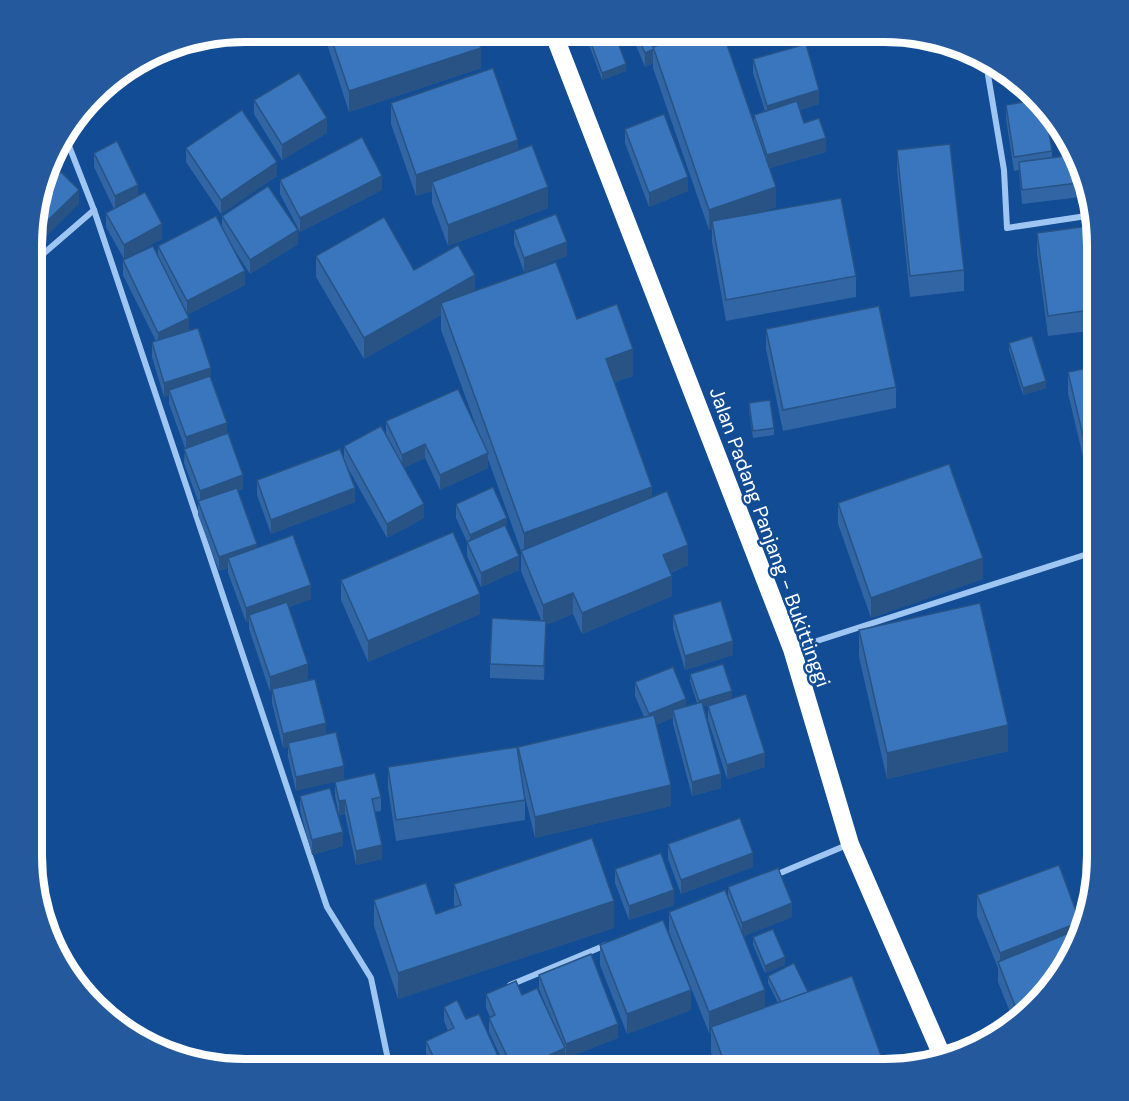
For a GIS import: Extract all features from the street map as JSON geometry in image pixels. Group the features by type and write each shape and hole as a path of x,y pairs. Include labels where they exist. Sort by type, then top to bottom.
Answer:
{"highway":[{"name":"Jalan Padang Panjang - Bukittinggi","path":"557,42 792,649 850,844 940,1051"}],"street":[{"path":"988,75 1004,170 1007,228 1085,216"},
{"path":"69,145 94,210 327,907 371,978 388,1059"},
{"path":"42,255 94,210"},
{"path":"792,649 1087,554"},
{"path":"763,880 850,844"},
{"path":"501,988 610,943"}],"building":[{"path":"332,42 479,42 481,48 349,91"},
{"path":"591,42 618,42 626,64 602,73"},
{"path":"640,42 667,42 653,47 654,49 645,53"},
{"path":"668,42 726,42 776,187 709,210 653,47"},
{"path":"806,44 819,90 767,106 753,59"},
{"path":"493,68 518,140 416,175 391,103"},
{"path":"299,73 327,118 282,145 254,100"},
{"path":"797,101 804,123 819,118 826,138 767,155 754,115"},
{"path":"1027,101 1037,111 1048,126 1052,151 1014,157 1006,105"},
{"path":"242,110 277,162 221,200 186,148"},
{"path":"664,114 688,177 649,193 625,129"},
{"path":"362,137 382,176 300,218 280,180"},
{"path":"117,141 138,185 115,196 94,153"},
{"path":"950,144 964,270 910,276 897,150"},
{"path":"532,145 548,187 448,225 432,182"},
{"path":"1066,156 1077,183 1022,190 1019,162"},
{"path":"61,172 79,190 43,225 46,206 53,180"},
{"path":"268,186 298,230 250,260 222,216"},
{"path":"145,192 162,224 124,245 106,213"},
{"path":"841,198 856,276 726,300 712,221"},
{"path":"556,214 567,242 524,258 514,230"},
{"path":"216,216 245,271 187,301 158,246"},
{"path":"384,217 414,270 458,245 475,275 364,338 316,256"},
{"path":"1086,226 1087,310 1048,316 1037,233"},
{"path":"153,246 189,318 158,333 123,260"},
{"path":"556,262 577,319 617,304 633,349 606,359 652,487 524,533 441,303"},
{"path":"879,306 896,387 783,410 766,329"},
{"path":"198,328 211,368 164,383 152,342"},
{"path":"1032,336 1046,381 1023,388 1009,343"},
{"path":"1087,368 1087,453 1068,372"},
{"path":"210,376 227,423 186,437 169,390"},
{"path":"458,389 488,453 440,475 425,444 402,455 386,421"},
{"path":"770,400 774,428 753,431 749,403"},
{"path":"381,426 424,504 387,524 344,446"},
{"path":"228,433 243,475 200,491 184,449"},
{"path":"340,449 355,488 271,520 257,480"},
{"path":"949,464 983,558 871,598 838,503"},
{"path":"493,487 507,518 470,535 456,504"},
{"path":"237,488 257,544 219,557 198,501"},
{"path":"667,491 688,545 663,555 672,576 582,613 573,593 543,605 521,551"},
{"path":"505,525 519,556 481,573 467,542"},
{"path":"453,532 480,594 368,641 341,580"},
{"path":"293,535 311,585 246,608 228,558"},
{"path":"721,601 733,641 685,656 673,615"},
{"path":"287,602 308,664 270,677 249,615"},
{"path":"980,603 1008,725 887,753 859,630"},
{"path":"492,618 546,621 544,666 490,664"},
{"path":"723,664 732,691 699,701 690,674"},
{"path":"673,667 686,699 649,714 635,682"},
{"path":"315,679 326,723 283,734 272,689"},
{"path":"746,694 765,753 727,765 708,706"},
{"path":"702,702 721,774 692,782 673,710"},
{"path":"654,715 671,785 535,817 518,747"},
{"path":"336,732 344,766 296,777 288,743"},
{"path":"517,747 525,800 396,820 388,767"},
{"path":"375,773 381,797 372,799 382,845 356,851 345,800 339,801 335,782"},
{"path":"330,788 343,832 312,840 300,796"},
{"path":"740,818 753,853 681,880 668,844"},
{"path":"592,838 614,901 398,973 374,900 426,883 436,914 461,905 454,884"},
{"path":"661,853 674,890 629,906 615,869"},
{"path":"1059,865 1078,915 1075,924 1000,953 977,895"},
{"path":"778,868 792,903 742,923 728,887"},
{"path":"725,890 765,990 709,1012 669,912"},
{"path":"663,920 691,990 627,1014 600,945"},
{"path":"773,929 785,957 765,966 753,937"},
{"path":"1072,931 1053,969 1037,990 1016,1009 998,962"},
{"path":"591,954 618,1024 566,1044 539,975"},
{"path":"794,963 808,992 781,1002 768,976"},
{"path":"852,976 882,1059 723,1059 711,1027"},
{"path":"516,981 522,995 537,988 565,1048 541,1059 508,1059 489,1018 495,1015 486,994"},
{"path":"457,1000 466,1019 479,1014 499,1059 434,1059 426,1041 454,1028 444,1007"}]}
